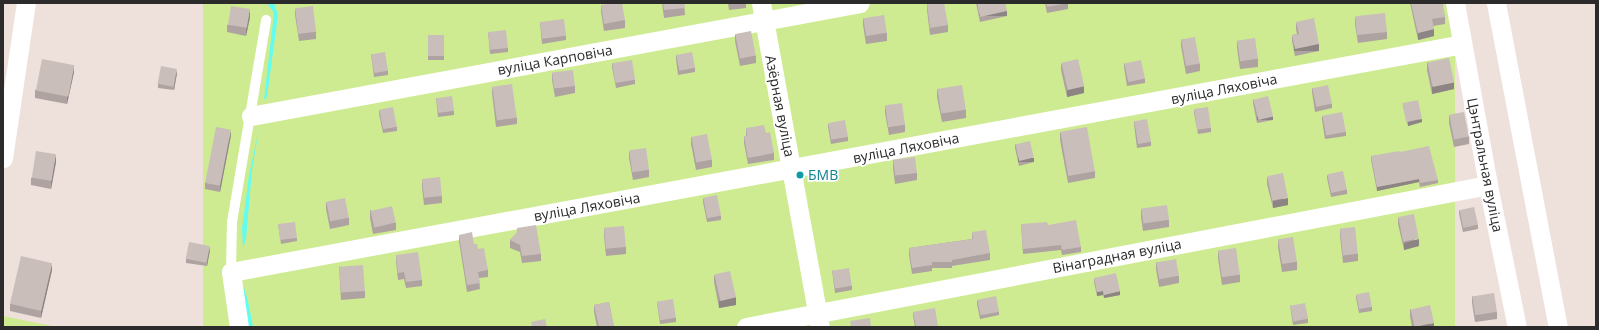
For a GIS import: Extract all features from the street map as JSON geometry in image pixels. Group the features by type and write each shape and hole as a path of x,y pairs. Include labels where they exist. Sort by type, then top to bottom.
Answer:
{"street":[{"path":"3,158 26,3"},
{"name":"вуліца Карповіча","path":"251,116 762,12 860,3"},
{"name":"Цэнтральная вуліца","path":"1455,3 1488,186 1517,327"},
{"path":"1496,3 1558,327"},
{"name":"Азёрная вуліца","path":"762,12 792,169 818,320"},
{"name":"вуліца Ляховіча","path":"231,272 1462,44"},
{"name":"Вінаградная вуліца","path":"746,327 818,320 1488,186"},
{"path":"231,272 239,327"}],"lane":[{"path":"231,272 230,254 232,222 266,20"}],"green space":[{"path":"203,3 1455,3 1455,327 203,327"},
{"path":"3,316 57,327 3,327"}],"water":[{"path":"267,3 274,3 278,15 267,97 264,100 274,13"},
{"path":"259,129 252,170 246,239 243,248 242,229 249,175"},
{"path":"244,288 253,327 248,327 242,291"}],"building":[{"path":"622,3 625,20 604,24 601,5"},
{"path":"663,3 684,3 685,8 664,10"},
{"path":"927,3 944,3 948,25 930,28"},
{"path":"977,3 1005,3 1007,11 980,17"},
{"path":"1046,3 1067,3 1047,7"},
{"path":"1411,3 1442,3 1445,17 1432,19 1434,29 1418,33"},
{"path":"231,6 250,9 247,28 228,25"},
{"path":"313,6 316,32 298,34 295,8"},
{"path":"1385,13 1387,32 1357,35 1355,16"},
{"path":"884,15 887,33 866,36 863,18"},
{"path":"1314,18 1319,44 1295,49 1292,35 1299,34 1296,22"},
{"path":"564,19 566,36 542,39 540,22"},
{"path":"506,30 508,48 490,50 488,32"},
{"path":"751,31 756,56 740,59 735,34"},
{"path":"428,35 444,35 444,56 428,56"},
{"path":"1195,37 1200,64 1186,66 1181,39"},
{"path":"1255,38 1258,59 1240,61 1237,41"},
{"path":"385,52 388,71 374,73 371,54"},
{"path":"692,52 695,68 679,71 676,55"},
{"path":"1449,58 1454,82 1433,87 1427,63"},
{"path":"42,59 74,65 68,97 36,90"},
{"path":"1078,59 1084,86 1068,90 1061,63"},
{"path":"632,60 635,80 615,83 612,63"},
{"path":"1141,60 1145,79 1128,82 1124,64"},
{"path":"161,66 177,69 173,87 158,84"},
{"path":"573,70 575,86 554,88 552,73"},
{"path":"512,84 517,118 497,120 492,87"},
{"path":"962,85 966,110 941,114 937,89"},
{"path":"1328,85 1332,104 1316,107 1312,88"},
{"path":"452,96 454,111 438,113 436,98"},
{"path":"1268,96 1273,116 1259,120 1253,100"},
{"path":"1418,100 1422,119 1406,122 1402,103"},
{"path":"902,103 905,125 888,127 885,105"},
{"path":"393,107 397,127 383,129 379,110"},
{"path":"1208,107 1211,128 1197,130 1194,109"},
{"path":"1342,112 1346,132 1326,135 1322,116"},
{"path":"1464,112 1469,137 1454,139 1449,115"},
{"path":"1147,119 1151,142 1138,144 1134,121"},
{"path":"845,120 848,137 831,140 828,123"},
{"path":"764,125 766,133 770,132 774,153 748,158 744,136 747,136 746,128"},
{"path":"216,127 231,130 220,186 205,183"},
{"path":"1087,127 1095,171 1068,176 1060,132"},
{"path":"707,134 712,160 696,163 691,137"},
{"path":"1030,141 1034,158 1019,161 1015,144"},
{"path":"1429,146 1438,180 1420,183 1419,179 1377,187 1371,156"},
{"path":"646,148 649,170 632,172 629,150"},
{"path":"36,151 56,154 52,181 32,178"},
{"path":"915,157 917,173 895,176 893,160"},
{"path":"1343,171 1347,190 1331,193 1327,174"},
{"path":"1283,173 1288,198 1272,201 1267,176"},
{"path":"440,177 442,196 424,198 422,179"},
{"path":"717,195 721,216 707,218 703,198"},
{"path":"345,198 349,218 330,221 326,202"},
{"path":"1167,205 1169,220 1143,223 1141,209"},
{"path":"392,206 396,223 374,228 371,211"},
{"path":"1474,207 1478,225 1463,228 1459,210"},
{"path":"1414,214 1419,239 1403,242 1398,217"},
{"path":"1076,220 1081,247 1062,250 1061,245 1023,249 1021,224 1047,222 1048,225"},
{"path":"295,222 297,238 280,240 278,224"},
{"path":"536,225 541,254 522,256 520,245 510,240 517,232 517,228"},
{"path":"624,226 626,247 606,249 604,228"},
{"path":"1355,227 1358,254 1343,255 1340,229"},
{"path":"986,230 990,253 952,260 952,262 932,262 932,265 912,268 909,248 973,239 972,232"},
{"path":"472,232 474,244 477,244 478,249 484,248 488,270 478,272 480,283 467,285 459,235"},
{"path":"1293,237 1297,262 1282,264 1278,239"},
{"path":"189,242 210,246 206,263 186,259"},
{"path":"1236,248 1240,275 1222,277 1218,251"},
{"path":"418,252 422,280 406,282 404,272 398,273 396,255"},
{"path":"21,256 52,263 41,311 10,304"},
{"path":"1176,259 1179,276 1159,279 1156,262"},
{"path":"363,265 365,291 341,293 339,267"},
{"path":"849,268 852,286 835,288 832,271"},
{"path":"730,271 736,297 720,301 714,275"},
{"path":"1116,273 1120,291 1104,295 1103,291 1097,292 1094,278"},
{"path":"1369,292 1372,307 1359,309 1356,294"},
{"path":"1494,293 1497,312 1475,315 1472,296"},
{"path":"996,296 999,312 980,315 977,300"},
{"path":"673,299 676,318 660,320 657,302"},
{"path":"609,302 614,326 599,327 594,305"},
{"path":"1305,303 1308,319 1293,322 1290,306"},
{"path":"1430,305 1434,323 1415,327 1411,309"},
{"path":"935,308 938,326 916,327 913,312"},
{"path":"870,318 871,327 851,327 850,321"},
{"path":"545,319 547,327 532,327 531,322"}],"place":[{"name":"БМВ","path":"800,175"}]}
